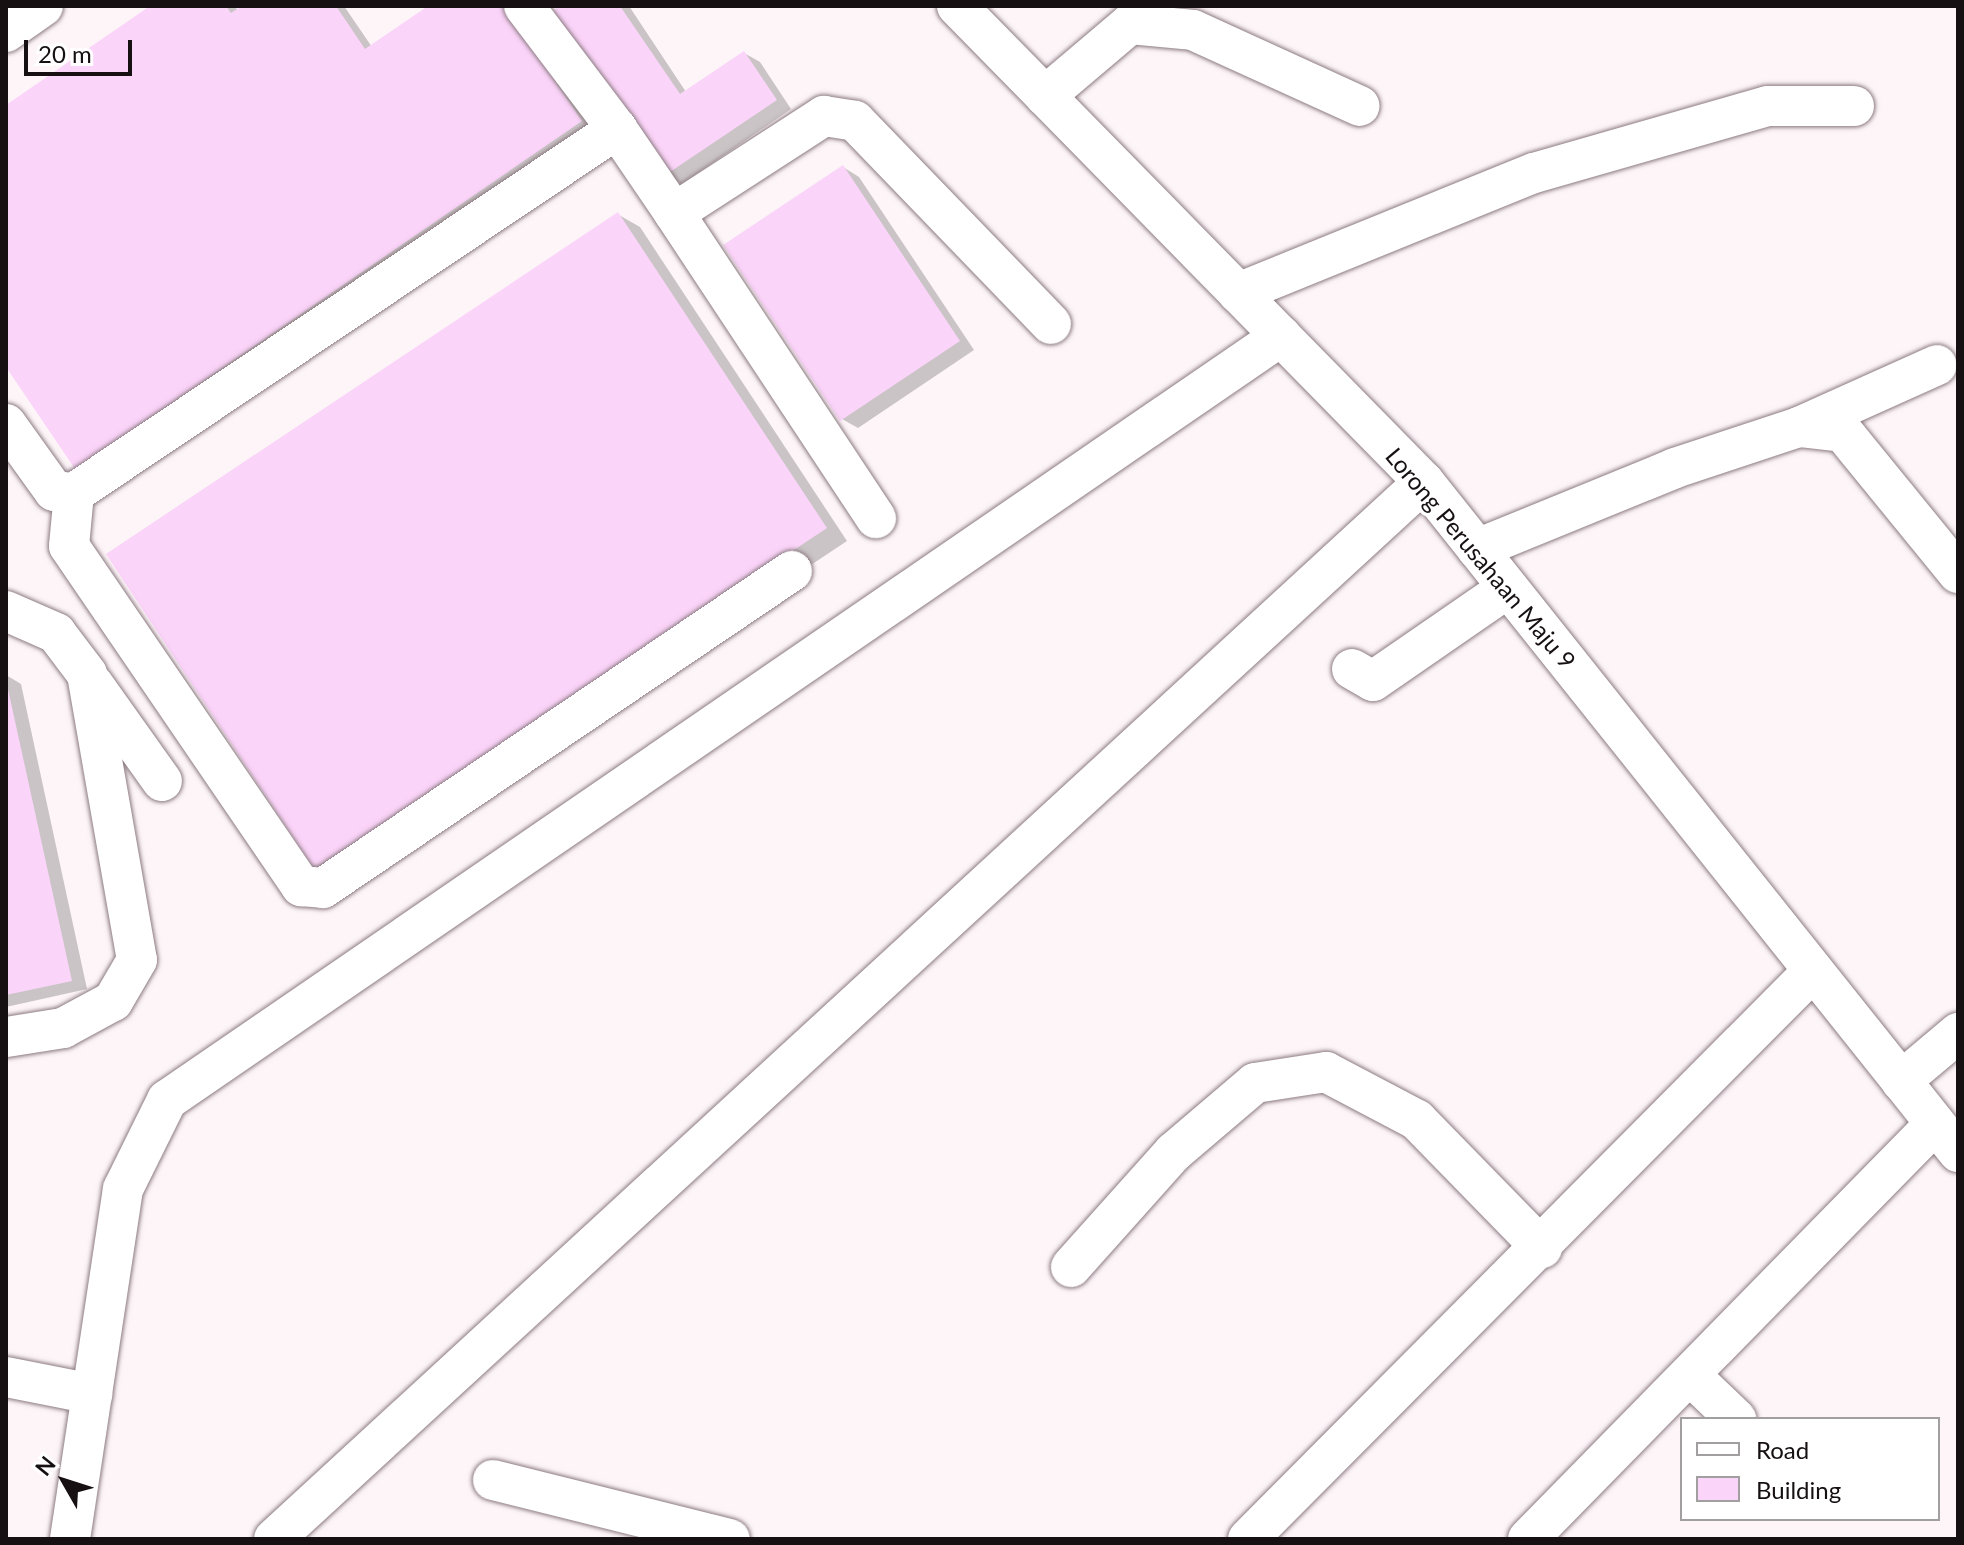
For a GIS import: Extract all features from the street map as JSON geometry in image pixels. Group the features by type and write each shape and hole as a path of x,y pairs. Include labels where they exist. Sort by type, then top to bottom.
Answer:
{"street":[{"path":"6,32 43,6"},
{"path":"524,6 617,129 876,518"},
{"name":"Lorong Perusahaan Maju 9","path":"957,6 1424,482 1947,1138"},
{"path":"1045,96 1130,24 1193,30 1360,106"},
{"path":"1238,293 1534,173 1768,106 1854,106"},
{"path":"674,213 824,116 855,121 1051,324"},
{"path":"6,424 54,491 74,493 617,129"},
{"path":"70,1539 123,1189 167,1100 1281,336"},
{"path":"1477,549 1675,468 1799,427 1937,365"},
{"path":"1799,427 1843,432 1958,573"},
{"path":"288,1535 1424,482"},
{"path":"74,493 69,546 301,886 323,888 792,571"},
{"path":"1352,669 1373,681 1508,588"},
{"path":"6,611 56,633 162,781"},
{"path":"6,1037 63,1028 113,1001 137,960 87,674"},
{"path":"1248,1539 1542,1248 1813,971"},
{"path":"1901,1081 1958,1033"},
{"path":"1071,1267 1174,1152 1255,1083 1326,1072 1417,1120 1542,1248"},
{"path":"1528,1539 1690,1375 1947,1138"},
{"path":"1690,1375 1734,1417"},
{"path":"6,1377 92,1394"},
{"path":"493,1480 730,1539"}],"building":[{"path":"150,6 226,6 231,13 242,6 336,6 365,49 428,6 504,6 582,121 75,469 6,367 6,105"},
{"path":"560,6 620,6 680,94 744,51 777,100 664,176 553,11"},
{"path":"843,165 960,341 840,421 723,245"},
{"path":"618,212 827,528 314,869 106,554"},
{"path":"6,680 72,981 6,995"}]}
